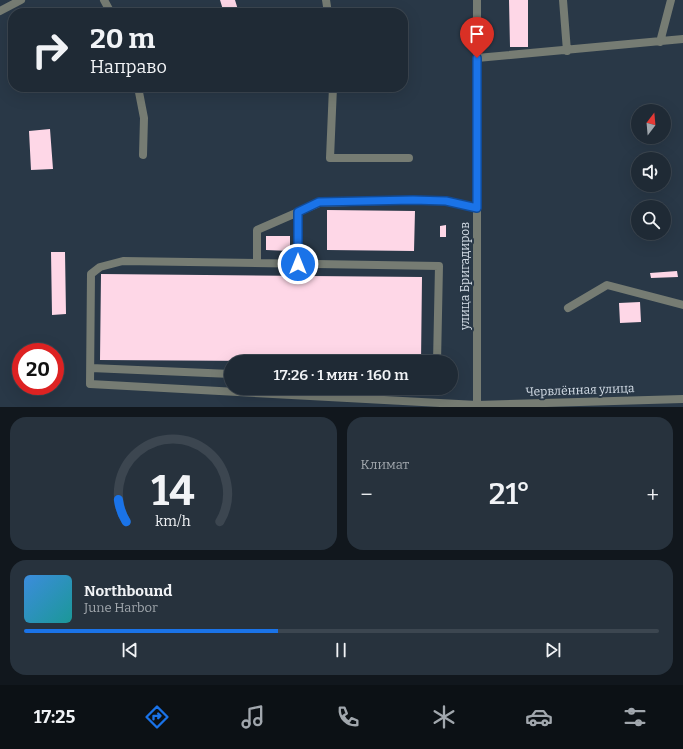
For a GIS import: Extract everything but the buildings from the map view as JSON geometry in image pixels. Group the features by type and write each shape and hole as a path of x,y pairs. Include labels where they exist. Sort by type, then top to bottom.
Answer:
{"street":[{"path":"0,11 21,0"},
{"name":"улица Бригадиров","path":"477,0 477,406"},
{"path":"563,0 567,51"},
{"path":"660,42 671,0"},
{"path":"477,58 567,51 683,39"},
{"path":"139,92 144,118 143,155"},
{"path":"333,92 330,158 409,158"},
{"path":"257,263 257,230 319,202 413,200 446,201 477,208"},
{"path":"298,212 298,264"},
{"path":"224,374 91,368 91,274 100,267 123,261 439,266 437,355"},
{"path":"568,308 608,285 683,305"},
{"name":"Червлённая улица","path":"91,368 90,384 477,406 683,399"}],"route":[{"path":"298,264 298,212 319,202 413,200 446,201 477,208 477,58"}]}
